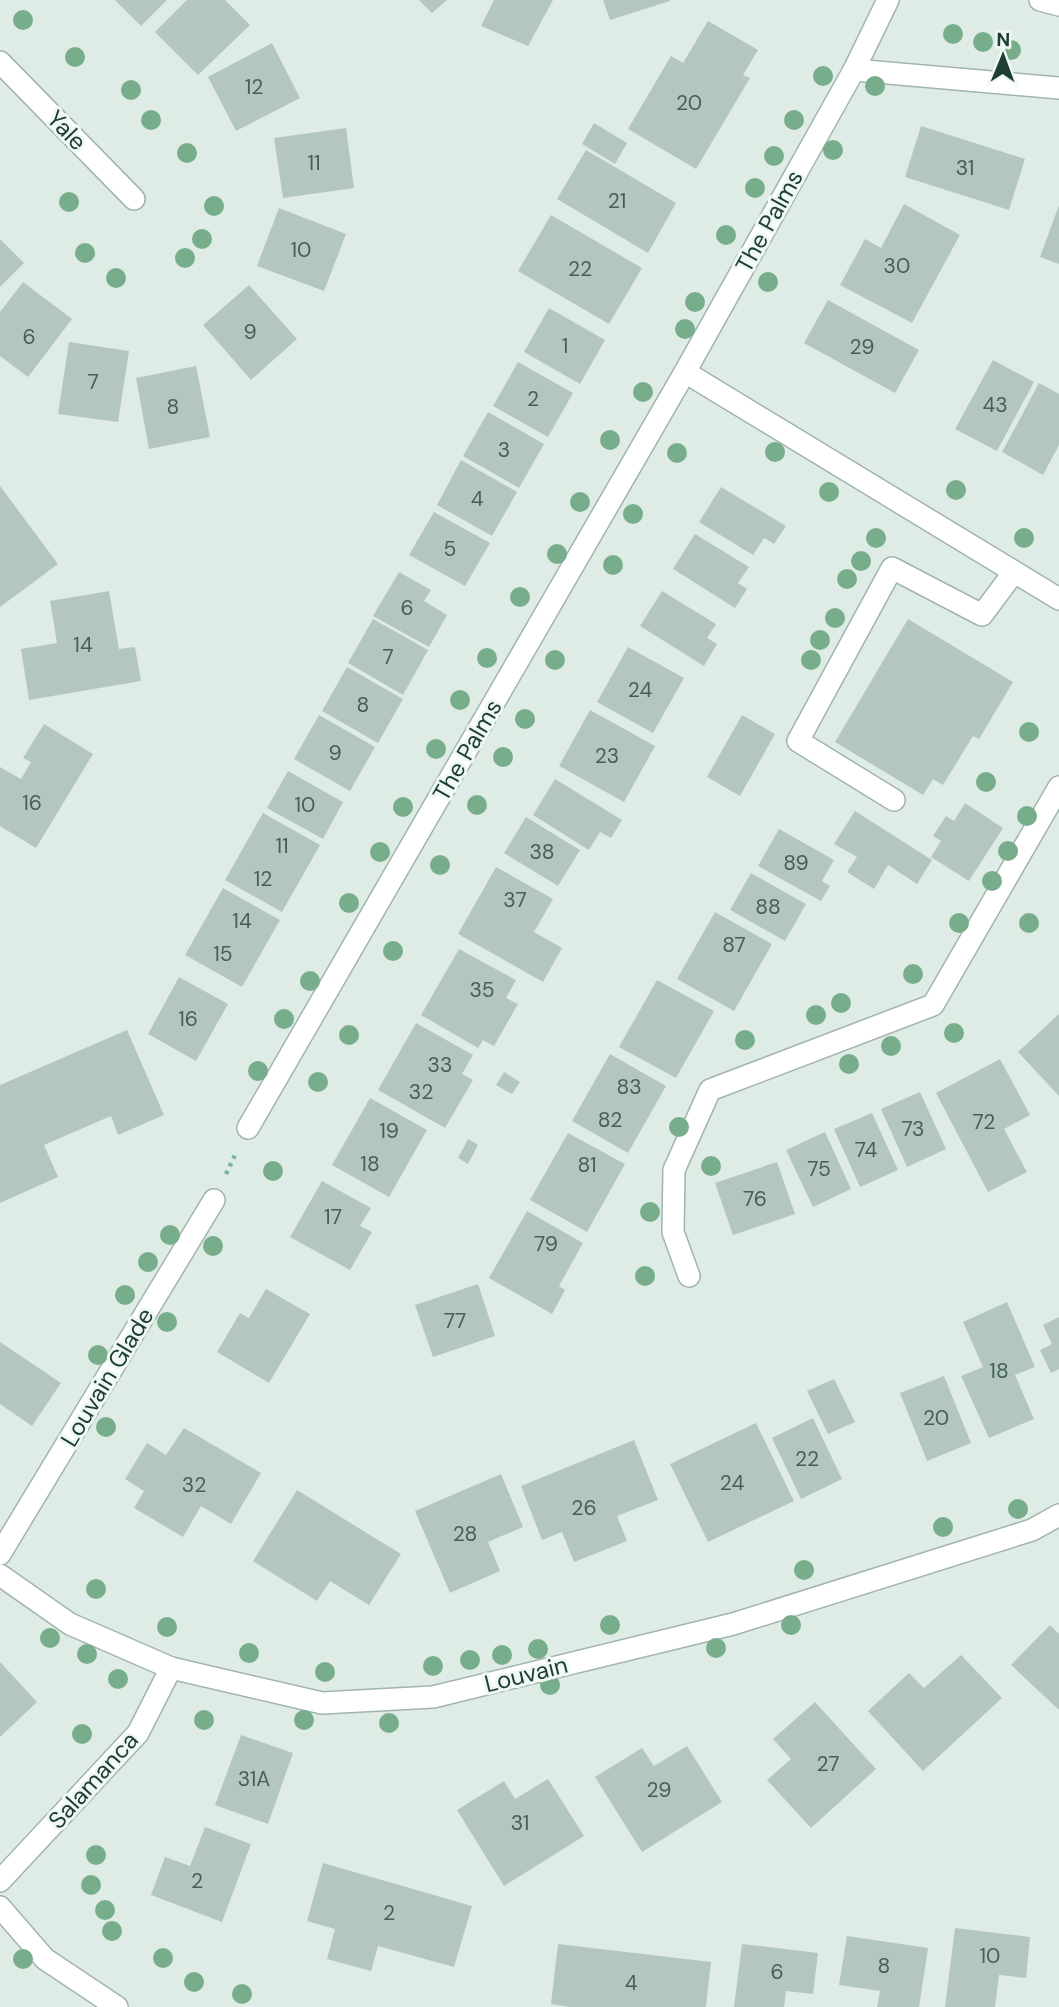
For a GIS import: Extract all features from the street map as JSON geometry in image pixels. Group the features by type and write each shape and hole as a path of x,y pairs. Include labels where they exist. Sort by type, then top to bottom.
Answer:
{"street":[{"name":"The Palms","path":"248,1128 685,372 854,70 888,0"},
{"path":"1040,0 1059,5"},
{"name":"Yale","path":"0,62 134,199"},
{"path":"854,70 1059,88"},
{"path":"685,372 1059,599"},
{"path":"894,800 797,741 892,568 982,615 1014,572"},
{"path":"689,1276 673,1232 674,1170 710,1090 933,1004 1059,787"},
{"name":"Louvain Glade","path":"0,1555 214,1200"},
{"name":"Louvain","path":"0,1575 70,1624 171,1668 323,1703 433,1697 733,1624 1032,1530 1059,1515"},
{"name":"Salamanca","path":"0,1881 138,1733 171,1668"},
{"path":"0,1907 45,1959 117,2007"}],"path":[{"path":"214,1200 248,1128"}],"building":[{"path":"115,0 167,0 141,26"},
{"path":"187,0 225,0 250,25 198,75 155,32"},
{"path":"419,0 447,0 432,13"},
{"path":"494,0 553,0 528,46 481,26"},
{"path":"603,0 670,0 670,1 610,20"},
{"path":"708,21 758,50 743,75 750,78 696,169 628,129 671,56 683,63"},
{"path":"272,43 300,98 236,131 208,77"},
{"path":"594,123 627,143 615,164 582,144"},
{"path":"921,126 1025,159 1009,210 905,177"},
{"path":"346,128 354,188 283,198 274,138"},
{"path":"586,150 676,203 648,253 557,199"},
{"path":"904,204 960,235 912,323 840,285 865,239 881,248"},
{"path":"1059,205 1059,264 1040,257"},
{"path":"279,208 346,234 324,291 257,266"},
{"path":"551,215 642,268 609,324 518,271"},
{"path":"0,239 24,263 0,287"},
{"path":"23,282 72,319 28,377 0,356 0,312"},
{"path":"249,285 297,339 251,380 203,325"},
{"path":"828,300 919,350 895,393 804,343"},
{"path":"549,308 605,340 580,384 524,352"},
{"path":"69,342 129,351 118,422 58,414"},
{"path":"993,360 1034,382 997,451 955,429"},
{"path":"518,362 573,393 548,437 493,406"},
{"path":"196,366 210,437 149,449 136,378"},
{"path":"1039,383 1059,394 1059,445 1043,475 1002,452"},
{"path":"488,412 544,444 519,488 463,456"},
{"path":"461,460 517,492 492,536 437,505"},
{"path":"0,486 58,564 0,607"},
{"path":"721,487 786,526 774,544 764,538 753,555 699,522"},
{"path":"434,512 490,543 465,586 409,555"},
{"path":"695,534 749,567 738,583 747,589 735,608 673,569"},
{"path":"399,572 431,590 424,601 447,615 429,647 373,616"},
{"path":"109,591 119,649 135,647 141,681 29,700 21,649 57,643 50,601"},
{"path":"662,591 716,624 707,638 717,644 704,666 640,626"},
{"path":"373,619 428,650 403,695 348,663"},
{"path":"908,619 1013,682 979,739 973,736 943,785 933,779 923,795 835,742"},
{"path":"628,647 684,678 653,733 597,702"},
{"path":"347,667 403,699 378,743 322,711"},
{"path":"590,710 655,746 624,802 559,766"},
{"path":"319,715 375,747 350,791 294,759"},
{"path":"742,715 775,734 740,796 707,777"},
{"path":"44,724 93,754 36,848 0,826 0,767 21,779 31,762 23,758"},
{"path":"288,771 343,802 323,839 267,808"},
{"path":"555,779 622,820 611,838 600,832 589,850 533,815"},
{"path":"965,803 1003,828 969,881 931,857 941,841 933,836 946,816 954,821"},
{"path":"855,811 932,860 917,884 888,865 874,889 847,872 857,857 834,844"},
{"path":"263,813 320,845 282,912 225,880"},
{"path":"526,817 580,850 558,886 504,853"},
{"path":"779,829 834,860 822,881 830,886 821,901 758,866"},
{"path":"496,867 553,899 534,932 562,948 543,982 458,934"},
{"path":"751,873 806,904 785,941 730,910"},
{"path":"223,888 280,920 242,987 185,955"},
{"path":"715,912 772,944 734,1011 677,979"},
{"path":"459,949 516,980 506,998 518,1004 494,1046 483,1040 478,1048 421,1015"},
{"path":"179,977 228,1004 196,1061 148,1034"},
{"path":"657,980 714,1011 676,1078 619,1047"},
{"path":"1059,1014 1059,1096 1018,1052"},
{"path":"416,1023 473,1055 462,1074 473,1080 445,1128 378,1090"},
{"path":"127,1030 164,1115 118,1135 111,1116 44,1145 58,1177 0,1203 0,1085"},
{"path":"610,1054 666,1086 628,1153 572,1121"},
{"path":"1000,1059 1030,1115 1004,1129 1027,1172 988,1192 936,1093"},
{"path":"504,1072 520,1082 512,1094 496,1085"},
{"path":"920,1092 946,1149 907,1167 881,1109"},
{"path":"370,1098 427,1130 389,1197 332,1165"},
{"path":"872,1113 898,1170 860,1187 834,1129"},
{"path":"825,1132 851,1189 813,1207 786,1150"},
{"path":"568,1133 625,1164 587,1232 530,1200"},
{"path":"468,1139 478,1145 468,1164 458,1158"},
{"path":"777,1162 795,1214 733,1235 715,1183"},
{"path":"322,1181 371,1208 360,1226 372,1232 350,1270 290,1237"},
{"path":"527,1211 583,1243 559,1286 565,1290 552,1314 489,1278"},
{"path":"478,1284 495,1336 433,1357 415,1305"},
{"path":"266,1289 310,1314 269,1383 217,1352 240,1313 249,1318"},
{"path":"1007,1302 1035,1367 1015,1375 1034,1419 989,1438 961,1376 983,1367 963,1322"},
{"path":"1059,1317 1059,1369 1051,1373 1040,1350 1052,1344 1043,1325"},
{"path":"0,1342 61,1383 32,1426 0,1404"},
{"path":"944,1376 971,1443 927,1461 900,1393"},
{"path":"834,1379 855,1422 828,1434 807,1391"},
{"path":"813,1418 842,1479 801,1499 772,1438"},
{"path":"756,1423 794,1501 708,1542 670,1464"},
{"path":"184,1428 261,1473 231,1524 201,1506 183,1537 134,1508 144,1491 125,1479 147,1443 166,1455"},
{"path":"634,1440 658,1500 617,1516 627,1541 574,1562 562,1532 542,1540 521,1486"},
{"path":"501,1474 523,1527 488,1542 500,1571 450,1593 415,1511"},
{"path":"297,1490 401,1554 369,1605 330,1581 317,1601 253,1561"},
{"path":"1050,1625 1059,1634 1059,1710 1011,1665"},
{"path":"961,1655 1002,1698 923,1771 868,1711 909,1673 924,1688"},
{"path":"0,1662 37,1702 0,1737"},
{"path":"815,1702 876,1769 811,1828 767,1780 791,1759 773,1739"},
{"path":"241,1735 293,1753 268,1824 215,1805"},
{"path":"687,1746 722,1802 642,1852 595,1777 642,1748 654,1766"},
{"path":"548,1779 584,1836 504,1886 457,1810 504,1781 515,1799"},
{"path":"205,1827 251,1844 222,1922 151,1895 165,1857 190,1866"},
{"path":"323,1863 472,1906 454,1967 378,1946 371,1971 327,1959 335,1929 307,1921"},
{"path":"955,1928 1030,1937 1026,1978 999,1975 995,2007 945,2007"},
{"path":"847,1936 928,1948 919,2007 877,2007 880,1991 839,1985"},
{"path":"558,1944 711,1962 706,2007 569,2007 551,2004"},
{"path":"742,1944 818,1953 813,1994 786,1991 784,2007 734,2007"}]}
